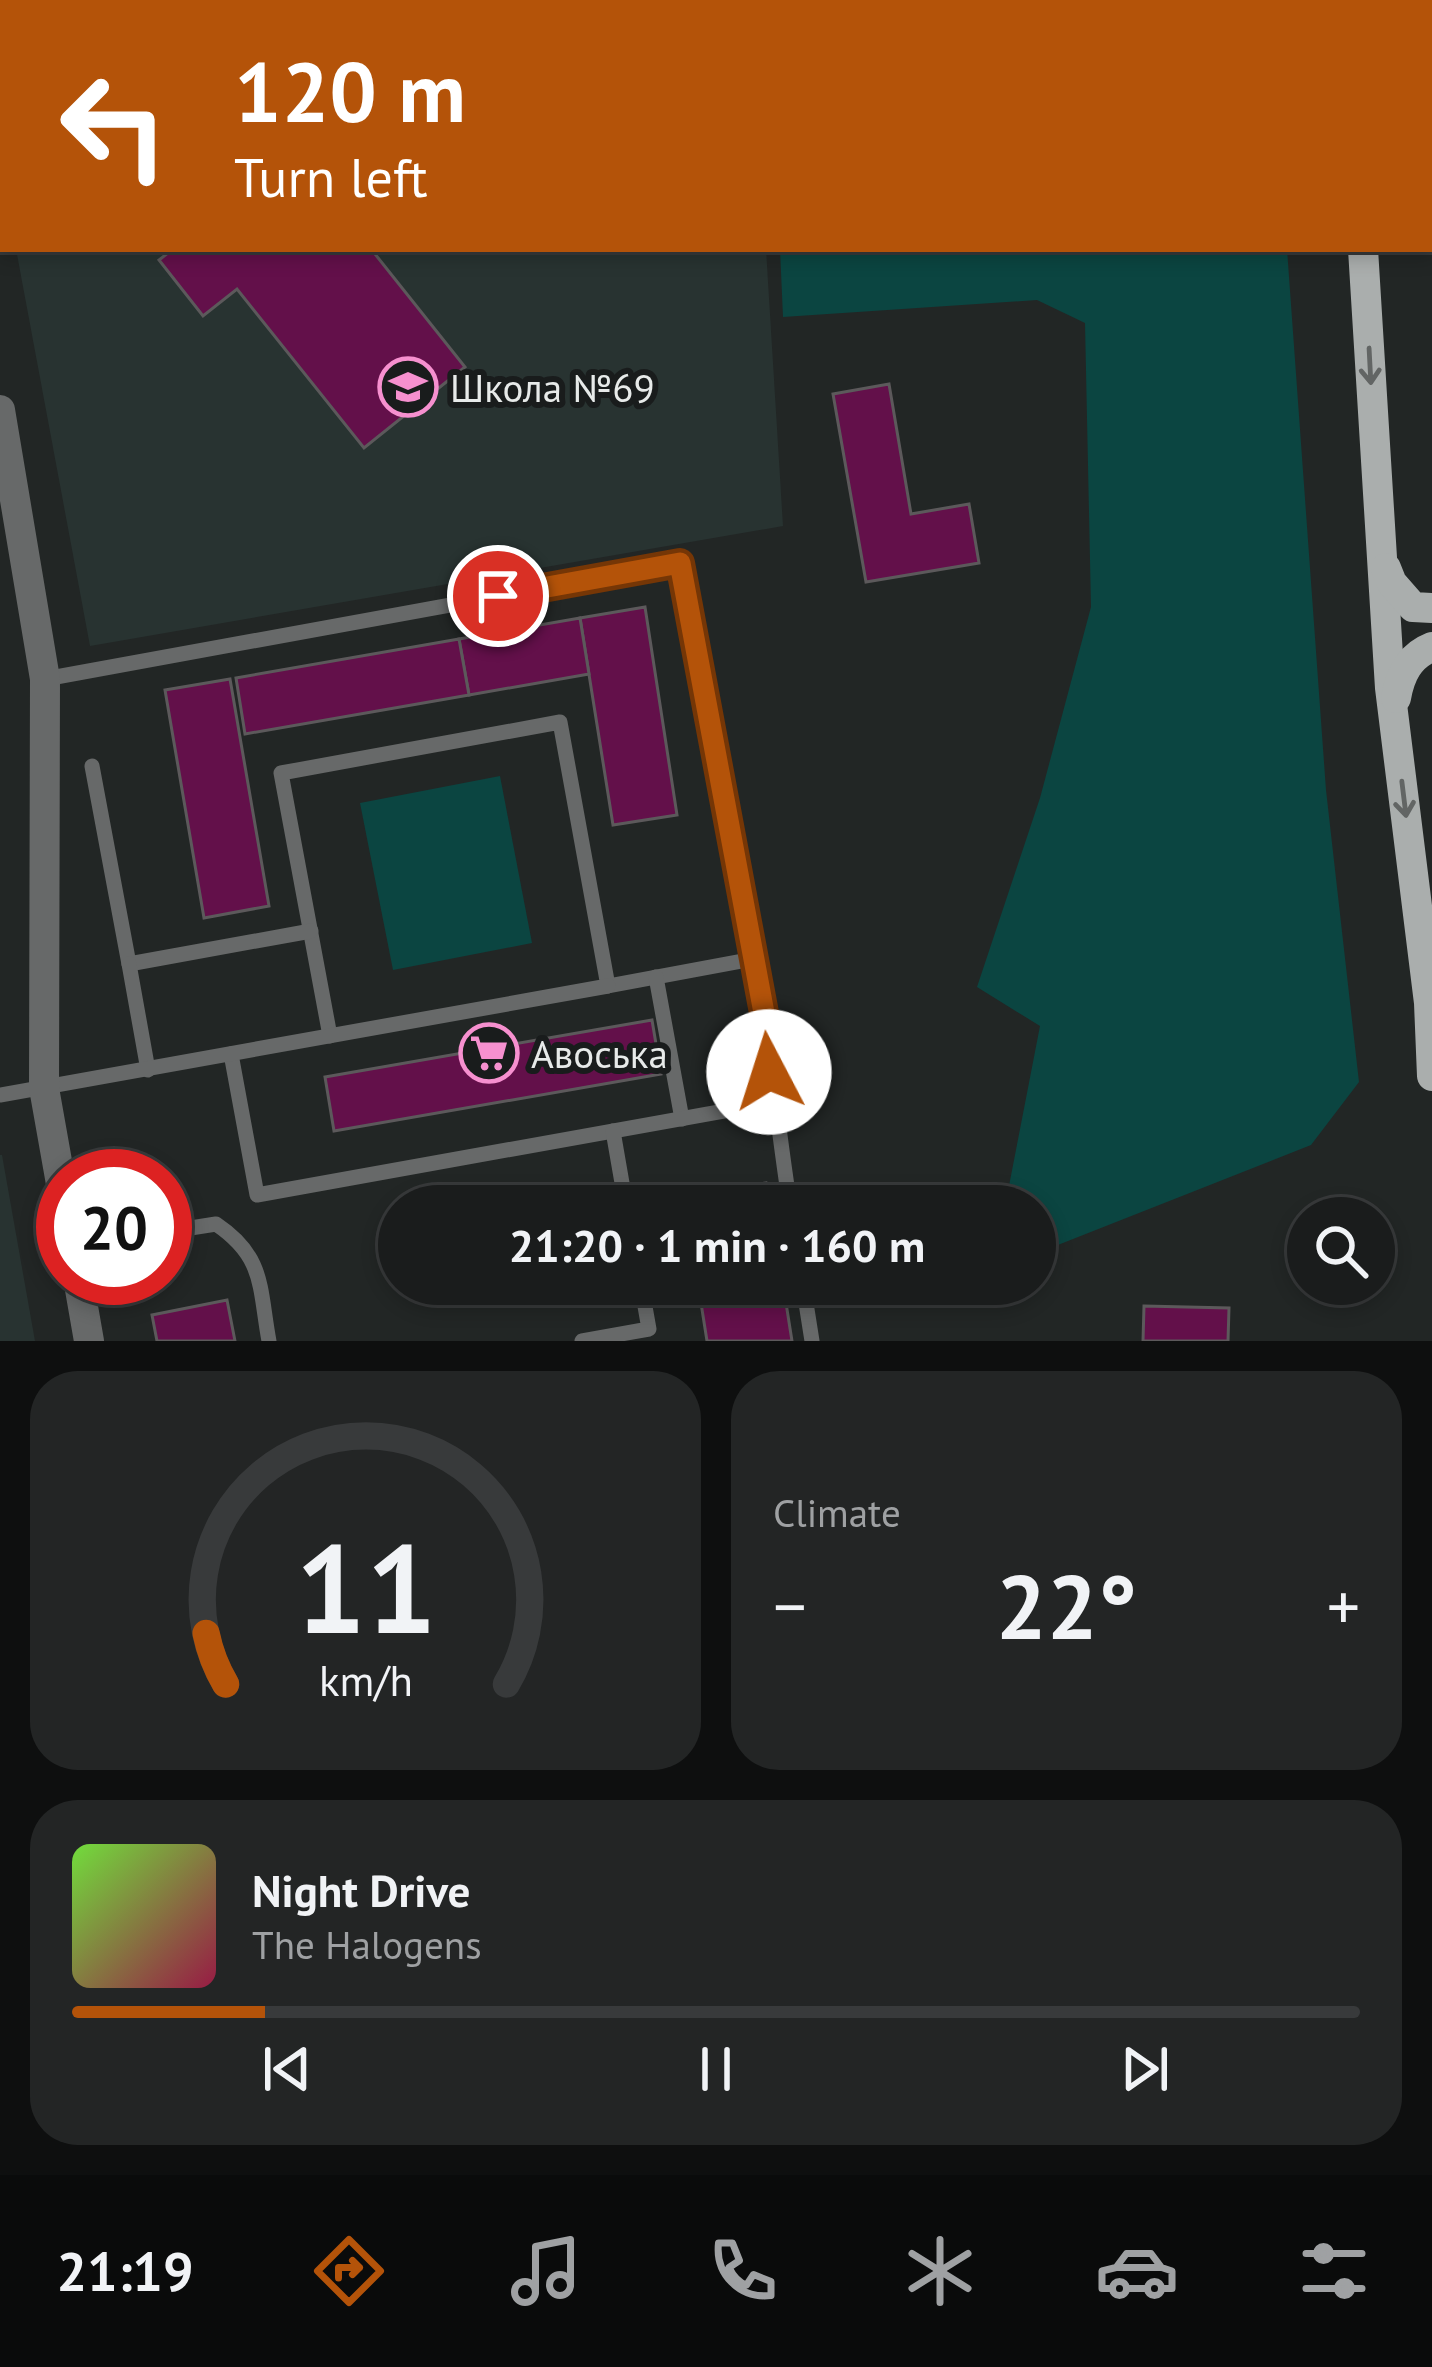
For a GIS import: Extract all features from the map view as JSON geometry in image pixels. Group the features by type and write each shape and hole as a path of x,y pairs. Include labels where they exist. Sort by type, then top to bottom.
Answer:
{"main road":[{"path":"1363,252 1394,717 1430,1003 1432,1076"},
{"path":"1381,557 1403,598 1413,607 1432,608"},
{"path":"1394,717 1401,676 1418,654 1432,647"}],"street":[{"path":"0,410 45,679 44,1088 55,1149"},
{"path":"83,1305 89,1341"}],"lane":[{"path":"45,679 680,563 770,1045 787,1185"},
{"path":"330,1036 281,773 560,722 608,986"},
{"path":"92,766 148,1070"},
{"path":"129,964 311,932"},
{"path":"0,1096 753,959"},
{"path":"656,977 682,1118"},
{"path":"231,1054 257,1196 774,1102"},
{"path":"613,1131 622,1185"},
{"path":"192,1228 216,1224 254,1257 269,1341"},
{"path":"582,1341 649,1329 644,1305"},
{"path":"806,1305 812,1341"}],"shaded area":[{"name":"Школа №69","path":"17,252 766,252 783,526 90,646"},
{"path":"780,252 1287,252 1326,790 1359,1082 1311,1145 1056,1246 1056,1185 1009,1185 1040,1026 977,987 1040,798 1091,607 1085,323 1037,300 783,317"},
{"path":"500,776 532,943 393,970 360,803"},
{"path":"2,1155 35,1341 0,1341"}],"building":[{"path":"169,252 373,252 465,367 364,448 237,289 203,316 159,260"},
{"path":"889,384 911,514 969,504 979,563 866,582 833,394"},
{"path":"645,607 677,815 613,825 580,618"},
{"path":"580,618 589,674 469,695 459,639"},
{"path":"459,639 469,695 245,734 236,678"},
{"path":"230,679 269,906 204,918 165,690"},
{"path":"652,1020 661,1074 334,1131 325,1077"},
{"path":"227,1300 235,1341 157,1341 152,1315"},
{"path":"701,1305 786,1305 792,1341 707,1341"},
{"path":"1144,1306 1229,1308 1228,1341 1143,1341"}],"place":[{"name":"Школа №69","path":"408,387"},
{"name":"Авоська","path":"489,1053"}],"route":[{"path":"498,596 680,563 770,1045 769,1072"}]}
